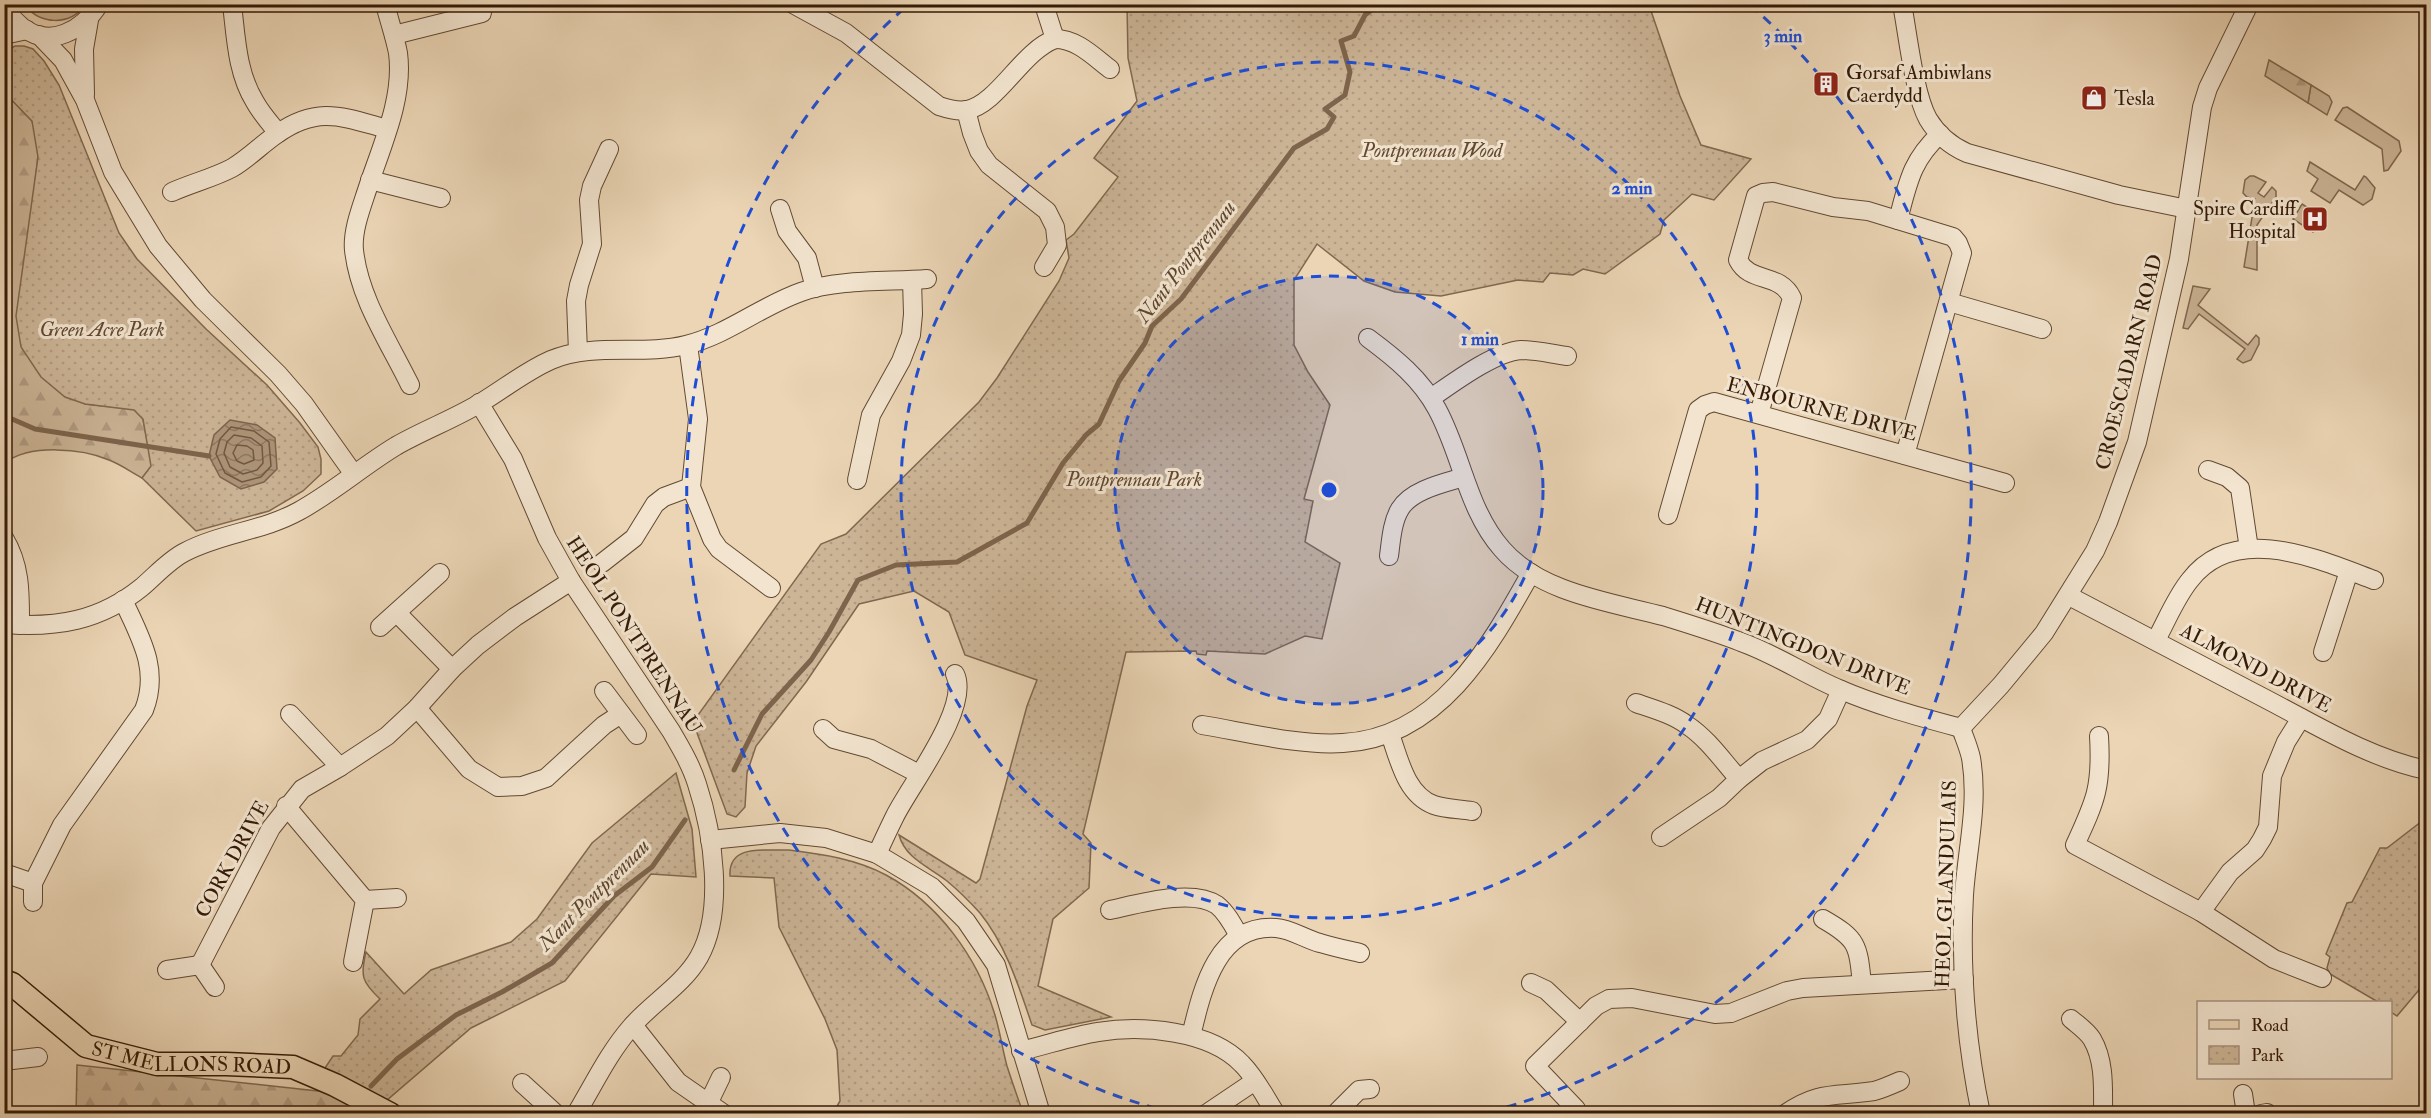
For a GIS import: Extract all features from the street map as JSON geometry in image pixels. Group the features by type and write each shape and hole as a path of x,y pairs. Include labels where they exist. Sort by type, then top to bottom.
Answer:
{"main road":[{"name":"ST MELLONS ROAD","path":"4,981 12,984 86,1046 157,1064 293,1067 390,1113"}],"street":[{"path":"5,4 13,19 33,33 63,60 85,100 113,172 158,246 203,300 278,374 304,404 353,473"},
{"path":"232,4 237,52 243,75 255,102 278,133"},
{"path":"385,4 394,35 398,69 396,91 387,129 354,237 354,250 369,303 410,385"},
{"path":"793,4 846,33 939,106 953,110 966,110 985,102 1033,52 1044,43 1055,39 1064,39 1077,44 1110,69"},
{"path":"1902,4 1921,102 1929,120 1953,146 1967,153 2119,195 2187,209"},
{"name":"CROESCADARN ROAD","path":"1961,728 2025,657 2069,596 2095,551 2108,522 2137,442 2179,258 2197,132 2208,87 2249,4"},
{"path":"4,35 33,33 53,36 70,33 96,8"},
{"path":"85,100 84,49 96,8"},
{"path":"1046,11 1055,39"},
{"path":"394,35 482,13"},
{"path":"966,110 975,142 989,165 1047,211 1055,227 1057,245 1044,267"},
{"path":"172,192 233,167 278,133 312,115 328,114 387,129"},
{"path":"1898,220 1913,167 1919,156 1940,134"},
{"path":"578,352 576,301 592,244 589,200 592,186 609,149"},
{"path":"370,180 441,198"},
{"path":"1759,414 1792,298 1788,289 1780,283 1751,273 1742,268 1738,260 1756,196 1773,192 1898,220 1953,237 1962,253 1905,455"},
{"path":"780,209 787,231 807,258 815,288"},
{"path":"4,538 15,559 19,575 12,625 70,623 96,614 123,600 182,554 207,542 254,530 310,504 353,473 398,445 479,403 549,361 578,352 645,351 687,345 723,331 774,304 815,288 919,280 911,335 901,361 871,415 857,480"},
{"path":"1948,302 2042,329"},
{"name":"HUNTINGDON DRIVE","path":"1368,338 1401,364 1431,398 1446,429 1482,521 1503,550 1531,573 1551,584 1702,628 1744,643 1841,690 1880,705 1961,728"},
{"path":"687,345 698,419 691,488 712,539 719,549 771,588"},
{"path":"1431,398 1479,367 1519,350 1567,356"},
{"name":"ENBOURNE DRIVE","path":"1668,515 1698,410 1714,402 2006,483"},
{"name":"HEOL PONTPRENNAU","path":"479,403 513,459 547,538 571,582 682,750 697,784 710,840 713,896 708,939 690,971 633,1025 610,1055 576,1113"},
{"path":"2208,470 2227,477 2240,488 2249,549"},
{"path":"1389,556 1400,508 1417,494 1464,477"},
{"path":"602,563 634,538 655,504 664,497 691,488"},
{"path":"2156,640 2191,579 2216,558 2234,551 2249,549 2302,554 2328,561 2374,580"},
{"path":"2323,651 2349,571"},
{"path":"380,627 440,573"},
{"path":"1202,725 1318,743 1343,743 1390,734 1408,726 1447,697 1508,613 1531,573"},
{"name":"CORK DRIVE","path":"200,965 271,828 302,789 387,736 417,708 452,669 497,629 571,582"},
{"name":"ALMOND DRIVE","path":"2069,596 2325,731 2404,766 2427,770"},
{"path":"33,902 33,883 62,825 144,710 150,694 151,675 148,657 123,600"},
{"path":"397,613 452,669"},
{"path":"878,854 895,816 944,734 952,715 959,683 955,674"},
{"path":"1660,837 1719,798 1739,778 1762,761 1807,740 1828,719 1841,690"},
{"path":"603,691 636,735"},
{"path":"1636,703 1668,714 1686,724 1710,745 1739,778"},
{"path":"417,708 469,769 498,787 522,786 546,778 604,725 621,714"},
{"path":"290,714 340,767"},
{"path":"2201,912 2230,872 2255,850 2262,839 2268,827 2272,776 2286,742 2301,718"},
{"name":"HEOL GLANDULAIS","path":"1961,728 1971,755 1975,789 1964,895 1964,979 1968,1032 1981,1113"},
{"path":"823,729 834,739 871,749 919,774"},
{"path":"1390,734 1407,780 1416,794 1436,806 1472,811"},
{"path":"2099,736 2100,783 2095,802 2075,845 2201,912 2274,959 2322,978"},
{"path":"286,807 365,900"},
{"path":"710,840 753,834 804,834 848,843 878,854 932,887 966,921 996,965 1041,1113"},
{"path":"4,873 33,883"},
{"path":"365,900 397,898"},
{"path":"1110,910 1172,898 1206,900 1224,912 1239,936"},
{"path":"353,962 365,900"},
{"path":"1823,919 1842,930 1858,950 1862,984"},
{"path":"1191,1036 1209,976 1229,943 1249,931 1277,928 1318,943 1360,953"},
{"path":"167,970 200,965 215,987"},
{"path":"1576,1113 1576,1109 1535,1066 1596,1006 1609,999 1620,997 1714,1014 1731,1013 1787,991 1817,986 1964,979"},
{"path":"1531,983 1546,990 1580,1022"},
{"path":"2071,1019 2098,1032 2103,1080 2103,1113"},
{"path":"633,1025 678,1082 724,1113"},
{"path":"1022,1051 1096,1032 1122,1029 1191,1036 1216,1044 1242,1064 1276,1113"},
{"path":"4,1061 38,1057"},
{"path":"708,1104 722,1077"},
{"path":"1206,1113 1255,1081"},
{"path":"1785,1113 1814,1098 1838,1093 1875,1091 1900,1081"},
{"path":"522,1083 556,1113"},
{"path":"1335,1113 1359,1090 1370,1089"},
{"path":"2243,1094 2246,1113"},
{"path":"2261,1113 2267,1113"}],"green space":[{"path":"25,5 85,5 71,17 55,20 31,12"},
{"name":"Pontprennau Park","path":"1127,5 1649,5 1680,96 1701,145 1751,159 1714,200 1692,194 1664,220 1660,234 1605,274 1583,269 1573,275 1550,273 1543,282 1518,280 1441,296 1395,292 1364,281 1317,244 1294,280 1294,345 1308,372 1330,405 1304,499 1313,501 1305,542 1340,563 1322,639 1305,636 1265,654 1207,651 1206,655 1197,654 1196,651 1126,652 1083,834 1091,843 1089,888 1053,919 1038,986 1111,1017 1045,1030 1032,1025 1017,981 989,925 947,881 906,850 899,835 976,883 980,879 1027,706 1037,680 965,655 949,612 914,591 859,604 806,682 756,746 747,773 745,807 736,817 727,814 693,722 821,544 846,534 979,402 1059,281 1069,258 1066,240 1074,234 1118,177 1094,158 1137,101 1128,58"},
{"name":"Green Acre Park","path":"15,46 33,49 44,61 59,85 119,233 137,259 206,329 267,385 318,447 321,474 303,491 269,511 196,531 142,478 151,466 143,419 134,410 85,404 65,397 41,377 21,347 16,316 38,157 32,121 5,93 4,52"},
{"path":"2269,60 2311,85 2308,103 2265,76"},
{"path":"2311,85 2329,96 2332,102 2327,115 2308,103"},
{"path":"5,93 32,121 36,133 38,157 33,199 85,404 134,409 143,419 152,466 142,478 109,460 71,451 28,453 5,463"},
{"path":"2347,107 2399,141 2401,151 2388,170 2384,171 2382,149 2335,120 2343,108"},
{"path":"2310,162 2355,190 2364,176 2366,177 2375,188 2372,199 2363,205 2339,190 2330,203 2311,191 2318,179 2307,171"},
{"path":"2250,176 2266,182 2258,193 2264,197 2272,187 2276,191 2276,197 2257,225 2257,270 2244,267 2255,199 2243,193 2245,180"},
{"path":"2302,204 2322,217 2313,232 2293,219"},
{"path":"2193,286 2210,289 2198,305 2248,345 2256,335 2259,338 2259,344 2251,360 2243,363 2237,359 2245,349 2199,314 2188,329 2183,328"},
{"path":"676,773 692,829 696,877 651,874 565,981 471,1028 387,1100 323,1071 333,1056 341,1056 358,1035 360,1019 380,999 369,988 364,978 363,967 366,952 404,994 431,970 511,942 537,919 592,843"},
{"path":"2426,818 2426,985 2424,984 2397,1016 2392,1013 2392,1001 2376,1001 2330,974 2327,968 2330,957 2326,954 2347,903 2352,902 2380,848 2387,848"},
{"path":"760,850 789,850 839,858 875,869 905,887 939,916 966,952 987,991 1007,1066 1023,1113 833,1113 840,1101 837,1050 825,1019 779,927 774,878 730,876 731,865 735,858 742,854"},
{"path":"77,1065 327,1092 369,1114 76,1114"}],"water":[{"path":"230,420 257,425 275,438 277,469 264,482 241,489 220,477 209,456 214,435"}],"waterway":[{"name":"Nant Pontprennau","path":"734,770 762,714 811,660 858,580 896,565 957,562 1027,523 1063,463 1086,435 1099,424 1119,381 1145,343 1152,326 1181,299 1294,148 1327,129 1334,117 1325,109 1345,95 1350,72 1341,41 1354,36 1365,15 1379,4"},
{"path":"12,419 35,429 209,456"},
{"name":"Nant Pontprennau","path":"371,1086 397,1059 456,1015 552,963 614,896 652,867 685,820"}],"place":[{"name":"Gorsaf Ambiwlans Caerdydd","path":"1826,84"},
{"name":"Tesla","path":"2094,98"},
{"name":"Spire Cardiff Hospital","path":"2315,219"}],"park label":[{"name":"Pontprennau Wood","path":"1432,150"}]}
